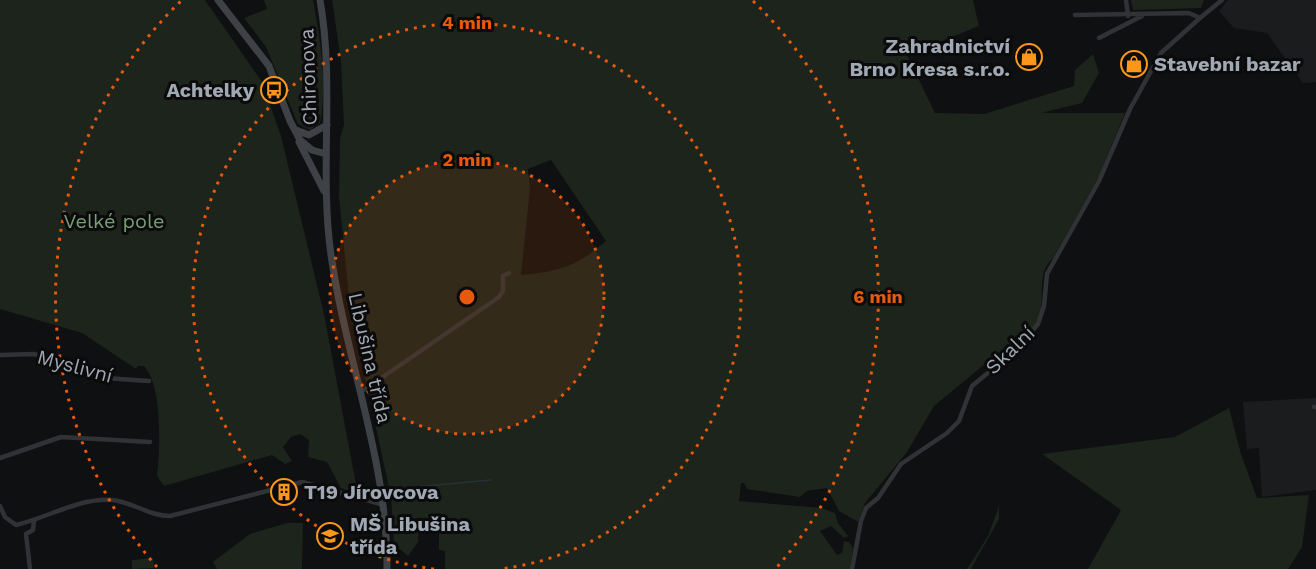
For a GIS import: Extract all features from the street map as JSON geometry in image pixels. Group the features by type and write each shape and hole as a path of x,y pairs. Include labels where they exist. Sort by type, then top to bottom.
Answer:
{"street":[{"path":"218,0 270,66 293,127 327,199"},
{"name":"Chironova","path":"320,0 328,56 326,154"},
{"path":"1126,0 1128,16"},
{"name":"Skalní","path":"852,569 861,521 866,508 878,498 901,464 947,433 959,421 972,386 1018,348 1035,329 1042,315 1047,274 1099,181 1130,109 1161,53 1222,0"},
{"path":"1075,15 1128,16 1189,13 1200,18"},
{"path":"1099,38 1144,15"},
{"path":"293,127 309,135 327,125"},
{"path":"293,127 305,146 326,154"},
{"name":"Libušina třída","path":"326,154 327,199 336,279 385,506 387,569"},
{"path":"361,392 499,297 503,291 503,276 509,273"},
{"name":"Myslivní","path":"0,355 34,354 105,378 149,381"},
{"path":"0,459 61,437 150,442"},
{"path":"0,506 10,522 16,525 92,501 112,500 153,515 170,516 302,482 385,506"},
{"path":"30,569 26,534 33,530 33,521"}],"shaded area":[{"path":"1228,0 1316,0 1316,82 1303,83 1267,33 1234,28 1219,11"},
{"path":"1316,398 1316,490 1262,497 1259,448 1247,449 1243,402"}],"green space":[{"name":"Velké pole","path":"0,0 205,0 262,82 281,136 324,314 358,495 341,488 327,462 308,457 309,440 300,434 291,437 283,447 292,461 285,464 272,455 164,486 157,476 159,418 157,403 150,376 144,366 138,366 136,369 82,333 0,309"},
{"path":"264,0 313,0 320,46 323,93 320,123 310,130 298,124 266,47 244,18 267,9"},
{"path":"332,0 973,0 979,26 907,55 935,113 984,114 1074,86 1075,70 1093,54 1099,73 1082,103 1041,113 1125,113 1098,178 1044,271 1038,323 1013,350 1001,358 997,354 934,406 907,452 865,503 858,522 839,511 827,488 807,491 800,497 747,489 744,483 741,483 739,501 821,508 835,513 838,523 848,536 844,538 831,526 820,531 837,555 842,553 844,541 849,542 853,548 850,569 445,569 445,551 439,550 439,530 419,529 418,542 408,556 394,544 391,497 350,308 339,197 340,138 344,125 341,61","holes":["551,160 606,241 586,257 567,266 547,272 521,275 530,189 528,169"]},
{"path":"1131,0 1204,0 1201,8 1133,10"},
{"path":"1229,408 1241,454 1257,498 1309,495 1302,547 1288,569 1088,569 1121,510 1042,454 1175,437"},
{"path":"999,506 999,519 971,569 967,569 988,536"},
{"path":"287,523 303,523 302,569 217,569 213,562 250,534"},
{"path":"153,558 154,568 132,569 132,560"}],"waterway":[{"path":"415,487 491,480"}],"place":[{"name":"Zahradnictví Brno Kresa s.r.o.","path":"1029,57"},
{"name":"Stavební bazar","path":"1134,64"},
{"name":"Achtelky","path":"274,90"},
{"name":"T19 Jírovcova","path":"284,492"},
{"name":"MŠ Libušina třída","path":"330,536"}]}
